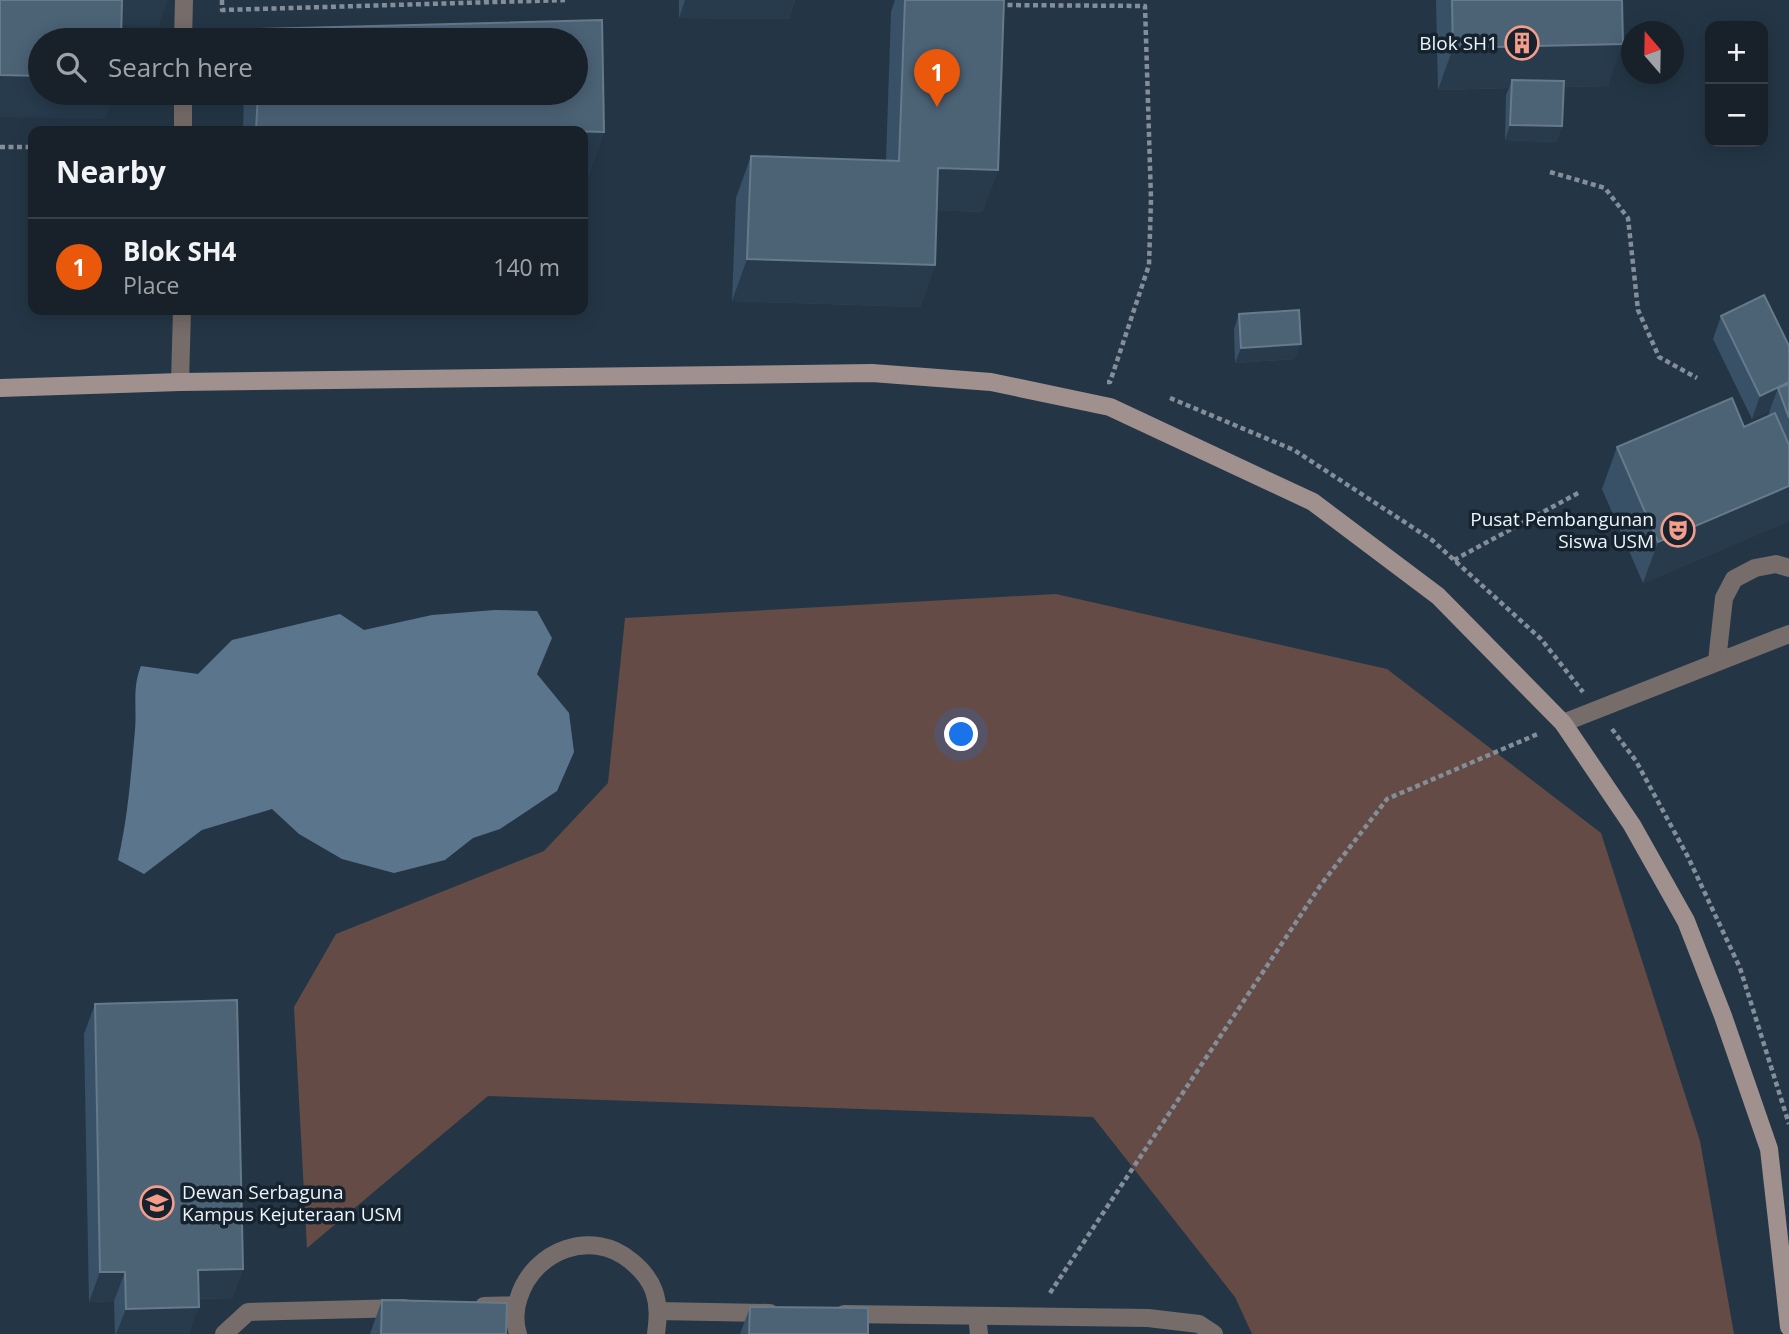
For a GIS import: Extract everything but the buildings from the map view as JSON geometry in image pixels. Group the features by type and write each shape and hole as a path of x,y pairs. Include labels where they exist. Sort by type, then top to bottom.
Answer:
{"street":[{"path":"183,28 184,0"},
{"path":"183,105 183,126"},
{"path":"180,382 181,315"},
{"path":"0,388 180,382 292,383 872,373 991,382 1110,407 1313,502 1438,596 1563,723 1632,825 1686,921 1723,1016 1769,1149 1789,1327"},
{"path":"1717,661 1724,598 1734,579 1755,568 1776,564 1789,568"},
{"path":"1563,723 1789,634"},
{"path":"517,1334 516,1305 523,1283 537,1265 556,1252 578,1245 602,1246 623,1254 641,1269 653,1289 658,1311 656,1334"},
{"path":"460,1307 516,1305"},
{"path":"224,1334 248,1312 418,1307"},
{"path":"658,1311 783,1313"},
{"path":"825,1314 978,1325 1034,1317 1148,1318 1199,1324 1214,1334"}],"path":[{"path":"222,0 222,10 565,0"},
{"path":"993,5 1144,6 1151,199 1149,265 1110,382 1097,379"},
{"path":"0,147 28,146"},
{"path":"1550,172 1605,188 1628,218 1638,310 1659,358 1697,378"},
{"path":"1454,560 1580,492"},
{"path":"1034,1317 1320,886 1387,799 1563,723"}],"shaded area":[{"path":"0,0 1789,0 1789,1334 0,1334"},
{"path":"1056,594 1387,669 1601,833 1700,1141 1734,1334 1252,1334 1235,1297 1093,1117 488,1096 307,1248 294,1007 336,934 544,851 608,783 625,618"},
{"path":"495,610 537,611 552,638 537,674 569,713 574,752 557,791 500,829 473,838 445,860 394,873 342,859 299,834 272,809 202,830 144,874 118,860 129,795 136,690 141,666 198,674 232,640 340,614 364,630 432,615"}],"place":[{"name":"Blok SH1","path":"1522,43"},
{"name":"Blok SH4","path":"937,107"},
{"name":"Pusat Pembangunan Siswa USM","path":"1678,530"},
{"name":"Dewan Serbaguna Kampus Kejuteraan USM","path":"157,1203"}]}
